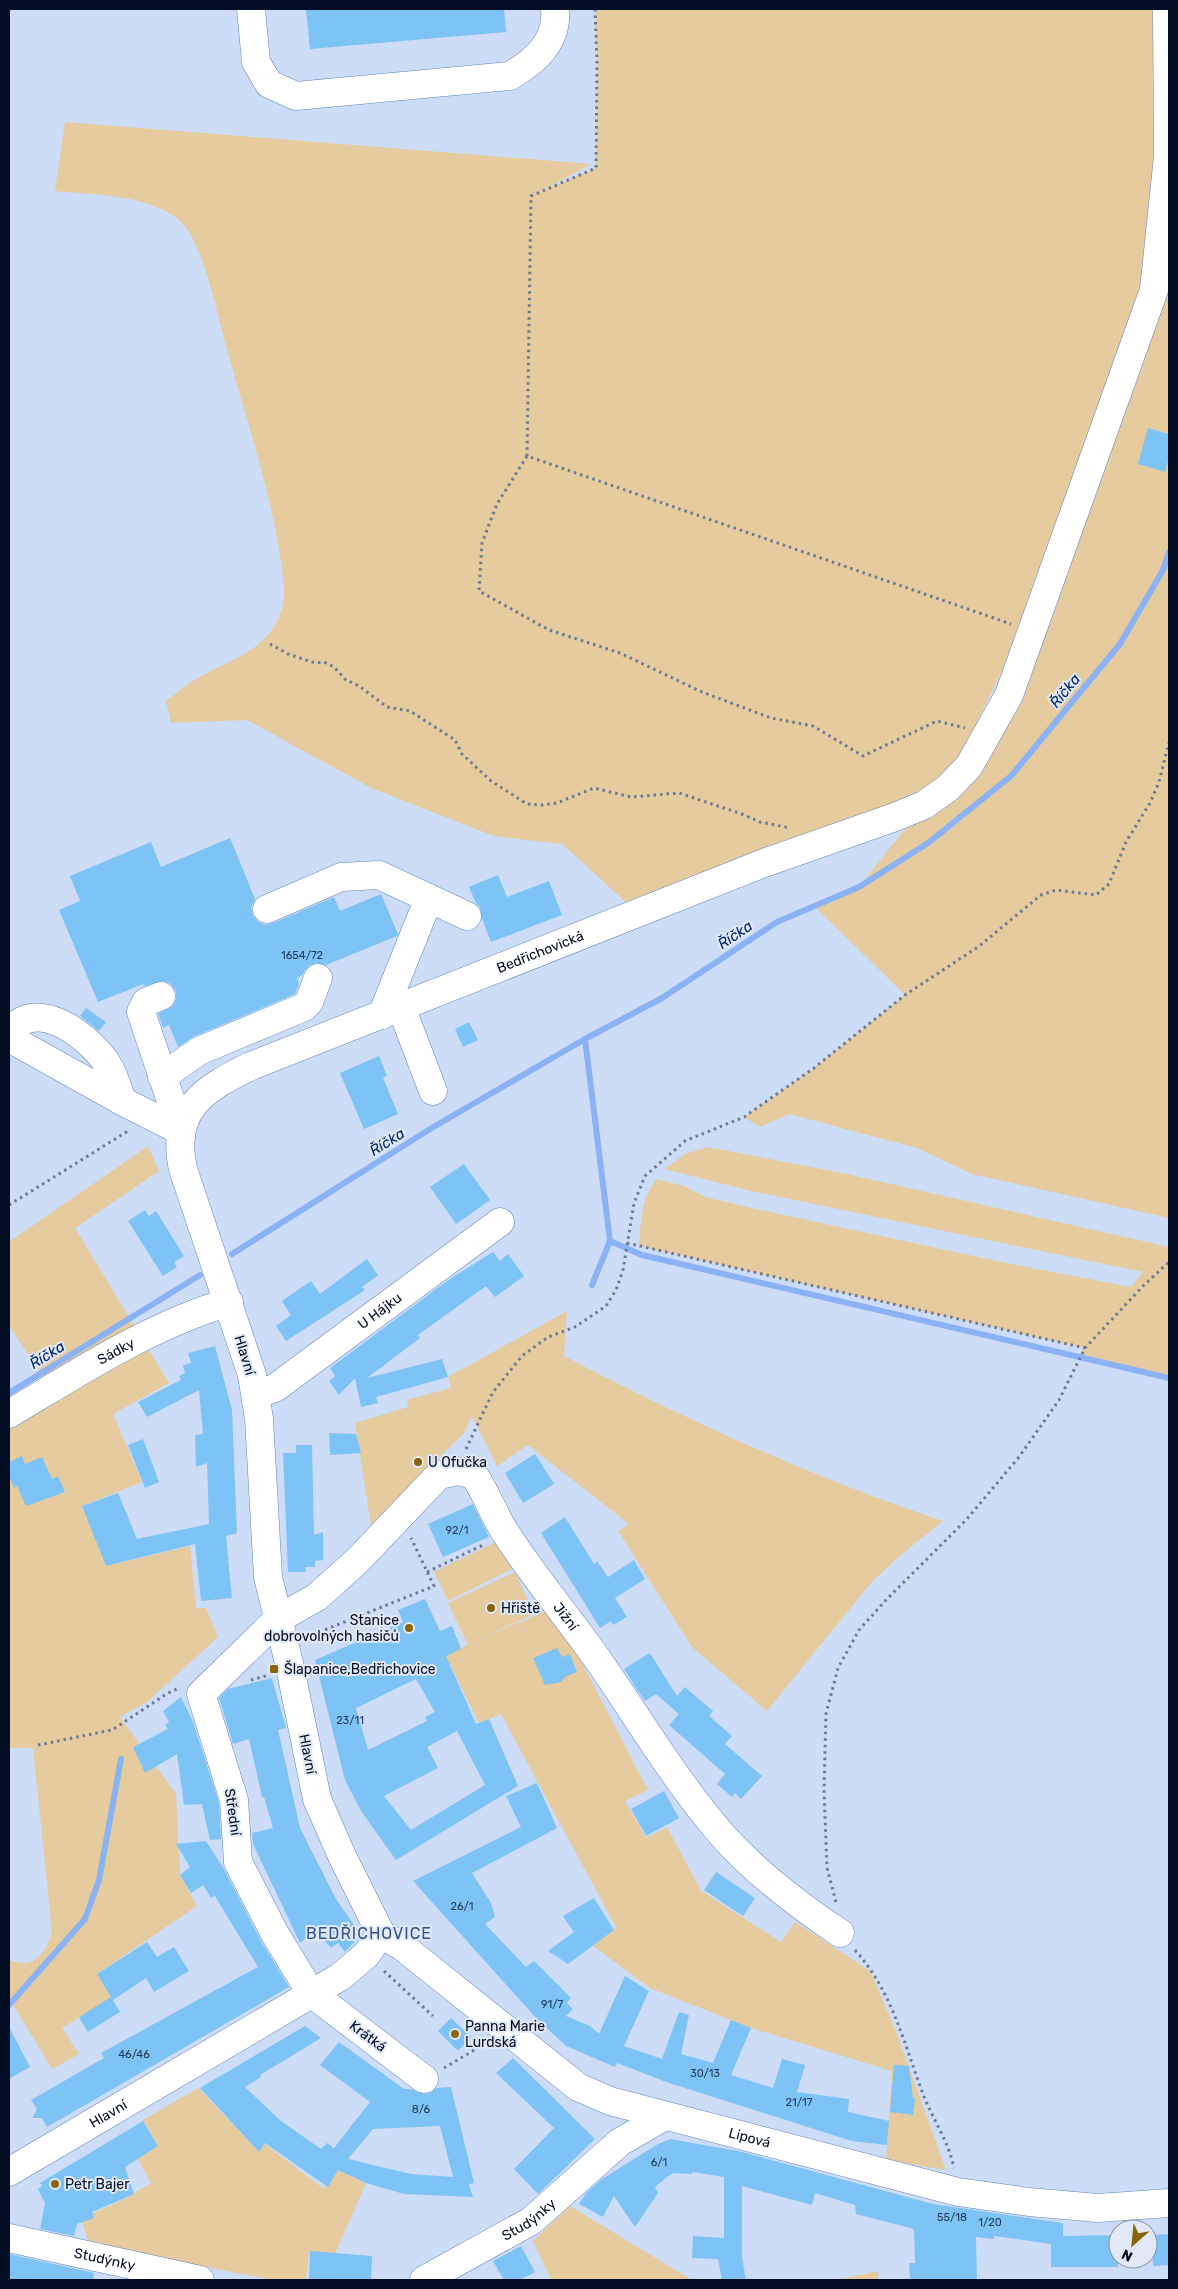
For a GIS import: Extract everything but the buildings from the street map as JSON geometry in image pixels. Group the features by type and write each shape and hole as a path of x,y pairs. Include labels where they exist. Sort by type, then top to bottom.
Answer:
{"street":[{"path":"251,9 256,62 269,84 296,96 510,76 527,66 551,39 556,21 555,9"},
{"name":"Bedřichovická","path":"181,1131 191,1106 214,1085 251,1066 764,863 924,805 948,788 969,766 1009,695 1154,290 1168,156 1167,9"},
{"path":"267,910 345,876 384,876 467,916"},
{"path":"429,898 391,1011 433,1092"},
{"path":"162,1077 198,1050 304,1007 309,1002 318,978"},
{"path":"161,996 146,1002 141,1012 181,1131"},
{"path":"9,1033 17,1023 27,1017 42,1017 59,1023 89,1043 102,1057 112,1072 122,1101"},
{"path":"9,1038 122,1101 181,1131"},
{"name":"Hlavní","path":"9,2172 340,1977 374,1944 342,1856 317,1799 290,1667 268,1577 263,1470 256,1394 248,1360 183,1169 179,1147 181,1131"},
{"name":"U Hájku","path":"256,1394 275,1388 500,1222"},
{"name":"Sádky","path":"9,1414 111,1352 196,1312 228,1302"},
{"path":"201,1694 278,1619 317,1597 358,1560 439,1475 458,1471"},
{"name":"Jižní","path":"458,1471 474,1475 487,1493 506,1533 596,1656 666,1763 724,1837 762,1874 801,1907 840,1932"},
{"name":"Střední","path":"201,1694 234,1800 238,1862 275,1934 311,1993"},
{"name":"Lipová","path":"374,1944 403,1947 578,2087 610,2101 958,2192 1029,2202 1098,2208 1169,2203"},
{"name":"Krátká","path":"311,1993 424,2079"},
{"path":"610,2101 620,2142"},
{"name":"Studýnky","path":"424,2280 531,2221 620,2142 665,2116"},
{"name":"Studýnky","path":"9,2238 200,2280"}],"path":[{"path":"595,9 597,63 596,168 531,196 527,456 497,504 482,543 479,591 549,630 620,653 702,692 771,718 813,726 863,756 937,721 989,733"},
{"path":"527,456 1032,631"},
{"path":"270,644 288,654 315,663 324,662 334,667 346,680 359,686 387,707 410,711 456,740 462,754 491,781 527,804 558,803 594,788 631,797 679,793 760,822 796,829"},
{"path":"458,1471 470,1437 493,1392 522,1356 548,1337 575,1327 606,1306 616,1290 623,1270 634,1203 646,1176 685,1141 744,1117 814,1068 905,995 978,947 1041,895 1056,890 1096,895 1110,884 1126,842 1150,803 1159,782 1169,742"},
{"path":"9,1205 152,1116"},
{"path":"627,1244 1085,1348"},
{"path":"958,2192 953,2163 923,2094 897,2019 872,1970 840,1932 840,1914 827,1868 824,1790 826,1714 838,1668 859,1630 886,1600 967,1519 1019,1457 1059,1400 1085,1348 1143,1286 1169,1262"},
{"path":"300,1640 434,1586 400,1515"},
{"path":"427,1572 506,1533"},
{"path":"38,1745 112,1730 168,1693 196,1681 201,1694"},
{"path":"374,1944 433,2016"},
{"path":"424,2079 486,2043 502,2026"}],"shaded area":[{"path":"595,9 1169,9 1169,1218 972,1174 917,1148 789,1114 760,1127 744,1117 814,1068 905,995 814,906 859,887 924,805 948,788 1016,674 1003,669 959,759 939,783 907,803 630,906 562,844 494,836 371,788 247,720 171,723 166,701 193,681 253,648 272,629 280,614 283,606 284,588 275,527 209,282 191,235 184,225 158,207 106,195 55,191 65,122 591,164 540,192 596,168 597,63"},
{"path":"148,1146 159,1171 75,1228 169,1383 113,1414 142,1482 82,1506 106,1566 190,1546 196,1608 206,1608 218,1637 147,1702 120,1717 176,1794 180,1875 197,1906 97,1974 112,1998 62,2028 79,2054 52,2069 9,1998 9,1960 17,1963 32,1962 46,1947 52,1932 33,1748 9,1748 9,1416 51,1387 9,1326 9,1242"},
{"path":"708,1147 842,1173 1169,1247 1169,1378 1080,1356 1084,1348 639,1246 641,1219 645,1202 657,1179 684,1186 705,1197 747,1207 1006,1263 1131,1287 1143,1272 751,1191 665,1169 685,1154"},
{"path":"567,1311 564,1356 656,1403 750,1446 846,1486 943,1521 896,1559 870,1584 767,1711 692,1647 618,1531 629,1524 528,1445 497,1466 472,1416 464,1433 371,1525 355,1423 408,1407 407,1400 451,1388 448,1377"},
{"path":"498,1541 512,1569 448,1601 434,1572"},
{"path":"515,1572 534,1614 480,1639 548,1610 570,1640 648,1790 625,1801 646,1838 667,1827 701,1891 781,1942 795,1922 870,1971 896,2031 946,2170 886,2160 892,2071 751,2028 650,1988 593,1946 616,1927 501,1714 479,1723 445,1655 468,1645 448,1603"},
{"path":"198,2088 257,2150 263,2143 324,2189 337,2170 366,2183 335,2254 309,2252 306,2280 273,2280 89,2244 81,2219 122,2200 151,2183 137,2157 158,2145 143,2120"},
{"path":"570,2206 692,2280 551,2280 533,2241"},
{"path":"878,2271 878,2280 836,2280"}],"waterway":[{"name":"Říčka","path":"232,1254 430,1129 585,1039 662,998 777,922 859,887 928,843 1011,776 1120,644 1163,570 1169,552"},
{"path":"585,1039 610,1241 592,1285"},
{"path":"610,1241 642,1255 1169,1378"},
{"name":"Říčka","path":"9,1393 200,1275"},
{"path":"9,2005 85,1919 99,1880 121,1759"}],"place":[{"name":"U Ofučka","path":"418,1462"},
{"name":"Hřiště","path":"491,1608"},
{"name":"Stanice dobrovolných hasičů","path":"409,1628"},
{"name":"Šlapanice,Bedřichovice","path":"274,1669"},
{"name":"Panna Marie Lurdská","path":"455,2034"},
{"name":"Petr Bajer","path":"55,2184"}],"district":[{"name":"BEDŘICHOVICE","path":"369,1933"}]}
